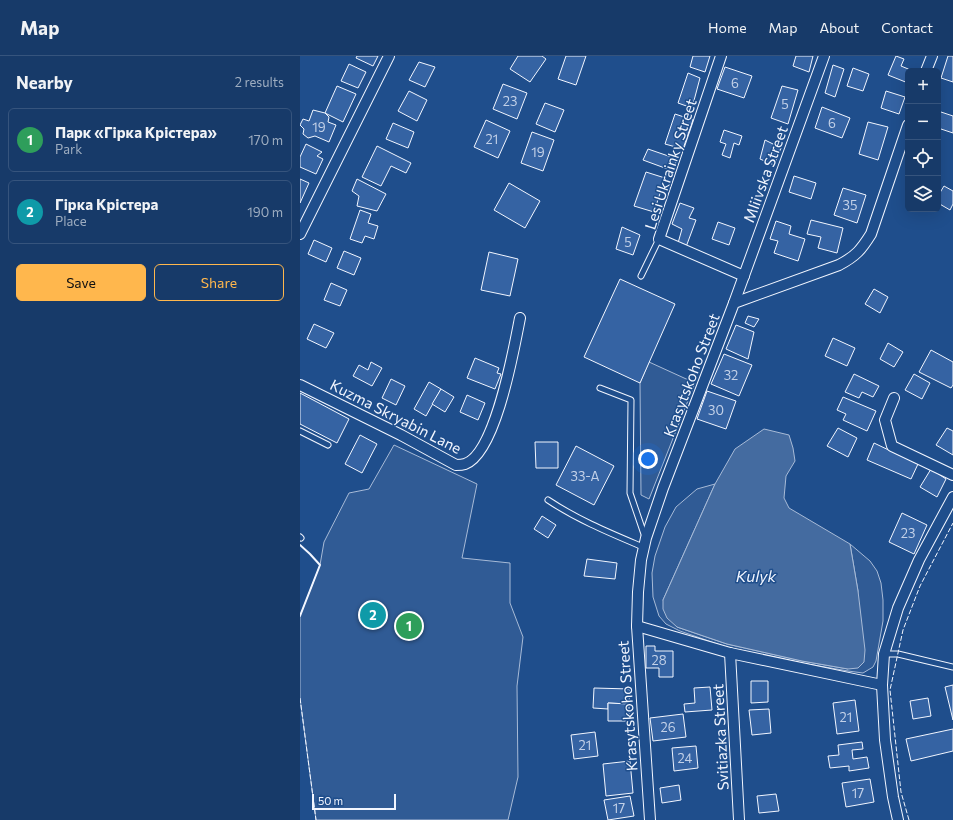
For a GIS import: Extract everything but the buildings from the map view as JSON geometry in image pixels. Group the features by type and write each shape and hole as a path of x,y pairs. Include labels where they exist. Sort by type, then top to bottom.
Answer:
{"street":[{"path":"300,234 389,56"},
{"name":"Lesi Ukrainky Street","path":"721,56 659,239 744,276"},
{"name":"Mliivska Street","path":"734,303 824,56"},
{"path":"927,68 932,56"},
{"name":"Krasytskoho Street","path":"650,820 637,626 638,592 645,543 663,488 734,303 839,265 852,258 862,249 871,234 905,134"},
{"name":"Kuzma Skryabin Lane","path":"300,385 401,435 456,465 465,464 473,458 484,444 502,401 510,370 520,318"},
{"path":"894,398 885,420 892,446 953,476"},
{"path":"898,820 893,797 885,740 882,685 884,654 898,608 919,560 953,497"},
{"path":"637,626 730,653 882,685"},
{"name":"Svitiazka Street","path":"730,653 740,820"}],"lane":[{"path":"641,276 659,239"},
{"path":"600,388 631,400 630,493 645,543"},
{"path":"300,431 328,446"},
{"path":"548,500 569,514 584,521 645,543"},
{"path":"884,654 898,654 953,667"}],"shaded area":[{"path":"649,362 695,383 649,499 641,495 640,383"},
{"path":"394,445 477,484 462,558 510,563 510,603 523,637 517,686 518,777 508,820 316,820 300,698 300,616 320,565 324,542 349,493 369,489"},
{"path":"715,484 663,600 677,627 727,644 802,661 848,669 858,591 850,544 870,561 877,571 881,583 883,621 876,661 873,667 863,673 848,671 726,647 680,631 666,624 659,616 653,597 652,573 655,556 665,527 676,507 697,489"}],"water":[{"name":"Kulyk","path":"764,429 789,435 795,461 786,476 784,498 789,508 850,544 858,591 865,650 864,662 858,668 848,669 802,661 727,644 677,627 667,618 663,609 663,600 715,484 735,449"}],"fence":[{"path":"909,820 901,792 890,690 903,630 920,586 953,523"},
{"path":"300,698 316,820"}],"wall":[{"path":"300,545 320,565 300,616"}],"place":[{"name":"Гірка Крістера","path":"373,615"},
{"name":"Парк «Гірка Крістера»","path":"409,626"}]}
